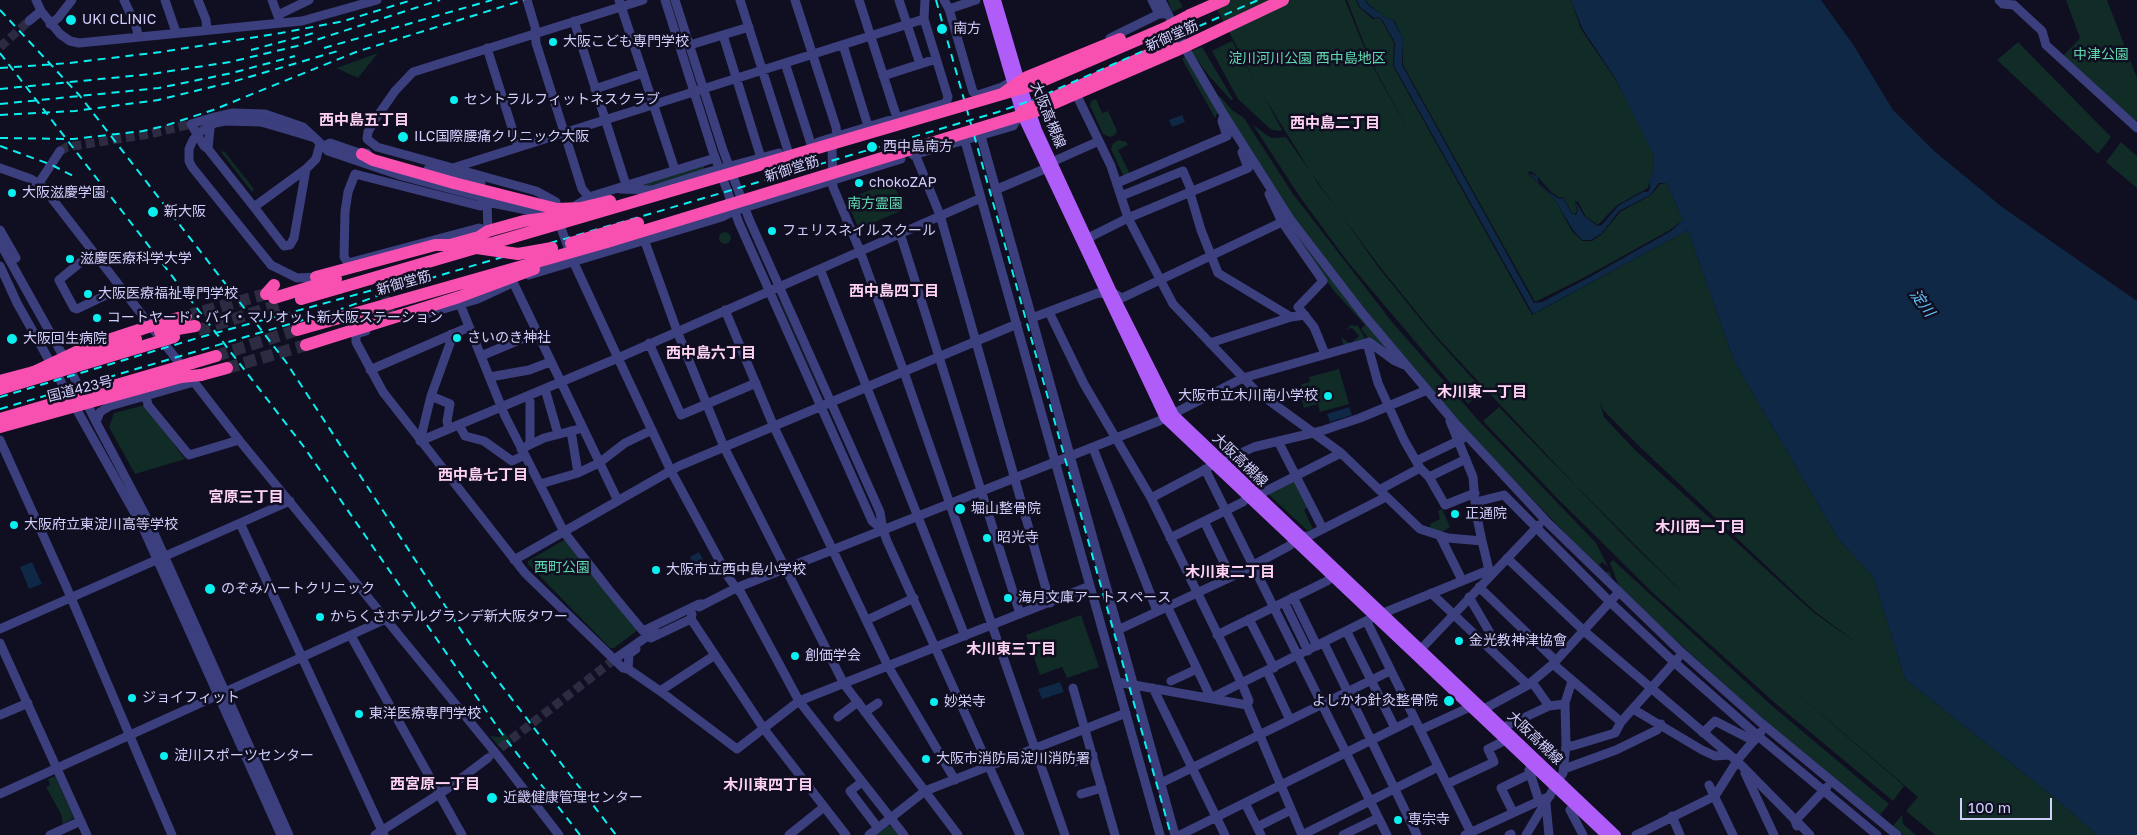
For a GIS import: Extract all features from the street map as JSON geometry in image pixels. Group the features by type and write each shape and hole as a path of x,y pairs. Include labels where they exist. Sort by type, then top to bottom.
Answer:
{"highway":[{"name":"新御堂筋","path":"273,295 294,301 434,262 1033,85 1156,32 1224,0"},
{"name":"新御堂筋","path":"302,338 1053,105 1283,0"},
{"path":"302,338 451,293 541,262 571,257 738,206 1011,119 1025,110 1218,23 1262,9"},
{"path":"623,202 638,201 725,171 882,124 1004,94 1018,82 1139,30 1190,15"},
{"path":"368,154 373,160 557,209 588,206 660,188 690,186"},
{"path":"273,295 435,245 456,245 518,254 540,251 749,191 829,176"},
{"path":"294,301 321,280 479,237 488,231 530,220 582,214 623,202 652,190 670,191"},
{"path":"302,338 480,290 607,242"},
{"path":"0,389 87,347 192,323"},
{"path":"0,389 192,323"},
{"name":"国道423号","path":"0,381 136,339 155,328 192,323"},
{"name":"国道423号","path":"0,419 222,362 168,381 0,427"}],"main road":[{"name":"大阪高槻線","path":"995,0 1025,110 1109,293 1169,417 1213,465 1247,497 1298,539 1375,617 1421,649 1504,727 1557,783 1574,805 1606,835"},
{"name":"大阪高槻線","path":"1025,110 1034,123 1049,165 1088,238 1109,293"},
{"name":"大阪高槻線","path":"1213,465 1258,497 1332,576 1470,707 1528,760 1616,835"}],"street":[{"path":"36,0 50,24 60,34 74,42 207,30 279,19 302,21 377,0"},
{"path":"50,24 58,18 72,0"},
{"path":"124,0 138,35"},
{"path":"165,0 176,32"},
{"path":"198,0 207,30"},
{"path":"272,0 279,19"},
{"path":"525,0 535,27 534,32 564,133 582,189 588,197"},
{"path":"643,0 620,3 574,21 411,72 377,116 368,132 367,139 372,146 536,191 556,202 557,217 571,257 671,470 729,578 798,701 904,835"},
{"path":"665,0 715,158 725,171"},
{"path":"675,0 704,89 725,171 769,291 872,521 883,530"},
{"path":"740,0 788,150"},
{"path":"795,0 813,54 836,139 832,148 829,176 860,251 904,372 1065,835"},
{"path":"859,0 883,76 882,124"},
{"path":"900,0 920,64"},
{"path":"622,187 652,190 725,171 746,162 760,161 788,150 836,139 946,103 948,97 924,19 925,0"},
{"path":"944,0 949,9 973,92 978,94 1018,82 1135,26 1166,17"},
{"path":"949,9 960,3 976,0"},
{"path":"1152,0 1166,17 1265,182 1321,261 1404,365 1448,415 1544,520 1682,653 1766,727 1897,835"},
{"path":"1161,0 1166,17"},
{"path":"1999,0 2005,5 2014,5 2042,31 2046,45 2137,127"},
{"path":"279,19 305,1"},
{"path":"620,3 675,170"},
{"path":"29,21 41,11"},
{"path":"1135,26 1151,29 1166,17"},
{"path":"454,168 924,19"},
{"path":"574,21 605,120 622,187"},
{"path":"690,45 749,27"},
{"path":"723,35 760,161"},
{"path":"843,45 882,124"},
{"path":"487,48 518,148"},
{"path":"1034,123 1042,115 1186,50"},
{"path":"883,76 936,59"},
{"path":"785,63 811,144"},
{"path":"595,89 643,74"},
{"path":"1078,98 1117,183 1128,218 1173,304 1256,391 1315,432 1341,453 1420,529 1440,536 1482,541"},
{"path":"829,176 965,141 1013,126 1025,110"},
{"path":"306,169 294,238 290,245 284,246 204,146 191,124 233,113 265,114 303,127 328,151 336,154 402,176 481,197 487,202 557,217 588,197 715,158"},
{"path":"1117,183 1228,136 1222,121 1224,115"},
{"path":"208,149 211,118"},
{"path":"273,295 276,278 271,265 189,161 189,149 193,140 200,132 215,123 225,121 262,122 292,131 320,143 330,143 534,198 557,217"},
{"path":"980,136 1120,629 1175,835"},
{"path":"965,141 1160,835"},
{"path":"996,190 1099,141"},
{"path":"254,208 306,169 316,159 320,143"},
{"path":"1088,238 1128,218 1248,168 1242,153 1242,144"},
{"path":"368,154 391,151"},
{"path":"39,184 60,152"},
{"path":"915,154 940,215 1050,603"},
{"path":"0,168 39,184 155,328 239,440 498,756 559,835"},
{"path":"1121,196 1183,171 1218,273 1291,317"},
{"path":"355,174 480,206 487,202 488,231 479,228 352,263 344,257 345,212 348,192 355,174"},
{"path":"1265,182 1282,222 1323,281 1298,307 1306,315 1317,334 1325,354"},
{"path":"420,441 618,358 981,198"},
{"path":"738,206 722,217 571,257 558,266 513,282 478,299 356,334 356,342 383,392 514,560 602,650 623,668 660,691 737,749 798,701 1090,586"},
{"path":"738,206 778,286 883,517 883,530 1020,835"},
{"path":"1032,318 1098,293 1109,293 1122,298 1161,282 1282,222"},
{"path":"0,230 21,268 23,285"},
{"path":"900,233 1020,614"},
{"path":"644,239 677,331 724,447 844,684 958,835"},
{"path":"0,243 66,361 81,404 161,556"},
{"path":"93,252 59,280 74,308 121,288"},
{"path":"541,262 558,266"},
{"path":"271,265 297,278 321,280"},
{"path":"0,266 11,291 53,366 96,422 161,556 222,694 281,835"},
{"path":"820,269 965,636"},
{"path":"0,281 11,291"},
{"path":"513,282 618,501"},
{"path":"460,304 502,407 564,532 643,631 699,604 699,607"},
{"path":"725,310 774,426 888,666 955,780"},
{"path":"1049,312 1084,384 1151,498 1242,684 1249,701 1247,706 1302,835 1438,766"},
{"path":"1210,343 1291,317 1306,315"},
{"path":"514,560 671,470 1017,324"},
{"path":"370,370 469,327"},
{"path":"66,361 80,346 155,328"},
{"path":"481,356 536,333"},
{"path":"420,441 431,396 452,338 451,334"},
{"path":"649,343 681,415 756,384"},
{"path":"616,658 646,636 736,588 950,503 1070,458 1169,417 1244,378 1367,343 1372,343 1395,361 1404,365"},
{"path":"1367,343 1378,382 1389,408 1418,465 1429,477 1445,505 1476,498 1504,495 1610,602 1756,738 1824,791 1876,835 1884,824"},
{"path":"490,377 529,370 550,362"},
{"path":"96,422 96,416 104,409 194,382"},
{"path":"545,389 558,434"},
{"path":"1151,498 1213,465 1254,447 1315,432 1389,408 1426,390"},
{"path":"146,396 148,404 189,454 239,440"},
{"path":"431,396 450,404 447,421 450,429"},
{"path":"528,396 530,402 530,444"},
{"path":"1448,415 1473,477 1476,513 1491,571"},
{"path":"459,425 465,436 484,440 512,461 530,444 582,428"},
{"path":"540,484 578,473 599,463 625,443 652,430"},
{"path":"571,431 578,473"},
{"path":"1379,490 1457,440 1464,439 1479,449"},
{"path":"0,440 71,597 128,736 172,835"},
{"path":"1278,441 1323,529"},
{"path":"1093,448 1157,611"},
{"path":"1258,497 1262,493 1341,453"},
{"path":"1429,477 1466,459"},
{"path":"1213,465 1225,510 1254,564 1345,753 1387,835"},
{"path":"1170,538 1244,502 1247,497"},
{"path":"1120,629 1232,577 1298,539 1309,536 1386,497"},
{"path":"0,629 161,556 290,501"},
{"path":"1421,649 1479,587 1491,571 1507,558 1544,520"},
{"path":"1204,521 1232,577"},
{"path":"240,523 380,834 488,758"},
{"path":"1440,536 1462,580"},
{"path":"1507,558 1584,630 1738,762 1810,835"},
{"path":"1211,698 1375,617 1462,580 1491,571"},
{"path":"1217,635 1326,581 1332,576"},
{"path":"1479,587 1572,681 1621,722"},
{"path":"1420,730 1470,707 1484,709 1530,684 1555,662 1619,592"},
{"path":"1431,593 1530,684 1550,706"},
{"path":"1293,597 1347,691 1417,835"},
{"path":"1469,597 1496,643 1490,649"},
{"path":"867,620 914,598"},
{"path":"1284,602 1308,651"},
{"path":"1167,606 1211,698"},
{"path":"628,670 630,654 648,640 691,619 699,607"},
{"path":"1375,617 1390,671 1447,784 1469,834 1513,812 1545,800"},
{"path":"0,794 386,619"},
{"path":"691,619 764,729 846,835"},
{"path":"1249,619 1290,720"},
{"path":"1347,632 1395,728"},
{"path":"350,636 462,835"},
{"path":"0,643 86,835"},
{"path":"1566,745 1572,746 1615,733 1621,722 1682,653"},
{"path":"660,691 715,655"},
{"path":"1171,681 1197,669"},
{"path":"1161,784 1390,671"},
{"path":"1526,835 1564,769 1566,745 1565,704 1572,681"},
{"path":"1117,682 1247,706"},
{"path":"1074,688 1115,835"},
{"path":"1153,688 1225,835"},
{"path":"222,694 289,835"},
{"path":"838,717 858,702"},
{"path":"0,715 28,703"},
{"path":"865,712 878,703"},
{"path":"1504,727 1550,706 1565,704"},
{"path":"1633,709 1702,750 1715,756 1728,755"},
{"path":"869,835 925,791 1126,713"},
{"path":"1186,834 1216,816 1414,719"},
{"path":"1703,733 1715,721 1756,738"},
{"path":"1564,769 1616,750 1657,730 1661,724"},
{"path":"1636,835 1715,796 1739,758 1766,727"},
{"path":"1447,784 1494,762 1488,749 1506,740"},
{"path":"438,794 441,786 491,748"},
{"path":"1074,762 1093,755"},
{"path":"438,794 449,792 498,756"},
{"path":"1528,760 1530,774 1545,800 1549,835"},
{"path":"1744,770 1774,835"},
{"path":"1513,812 1501,788 1530,774"},
{"path":"862,782 850,791 878,828"},
{"path":"1795,821 1831,782"},
{"path":"1709,785 1733,835"},
{"path":"1080,794 1102,788"},
{"path":"1245,802 1259,831 1291,810"},
{"path":"1574,805 1570,810 1584,835"},
{"path":"789,835 824,807"},
{"path":"1672,816 1680,835"},
{"path":"1343,835 1378,818"},
{"path":"50,835 81,821"},
{"path":"1795,821 1801,835"}],"green space":[{"path":"1168,0 1179,0 1183,7 1172,12"},
{"name":"淀川河川公園 西中島地区","path":"1212,0 1345,0 1369,59 1411,137 1370,59 1347,0 1356,0 1359,7 1373,19 1378,18 1382,21 1394,43 1393,66 1532,315 1688,230 1734,361 1839,540 1873,576 1905,679 2055,798 2097,835 1935,835 1906,811 1918,797 1784,682 1904,786 1893,801 1775,703 1652,592 1556,497 1483,421 1499,407 1630,542 1690,600 1575,485 1436,336 1380,267 1317,182 1264,97 1282,130 1272,130 1238,99 1212,51 1232,41 1255,81","holes":["1599,400 1603,410 1814,611 1861,646 1813,612 1634,449 1604,417"]},
{"path":"1366,0 1571,0 1581,29 1615,79 1637,120 1653,154 1654,167 1648,188 1616,206 1598,225 1586,217 1578,202 1575,201 1577,211 1575,214 1572,213 1563,197 1559,198 1551,192 1535,174 1530,171 1528,173 1555,200 1572,231 1582,241 1592,241 1602,234 1620,212 1651,195 1660,184 1667,183 1683,220 1670,230 1587,276 1535,302 1403,65 1403,39 1394,20 1381,16 1382,14 1369,5"},
{"name":"中津公園","path":"2066,0 2107,0 2137,78 2137,120 2134,121 2063,56 2080,38"},
{"path":"2018,42 2111,137 2098,154 1997,60"},
{"path":"1202,47 1233,99 1231,100 1209,76 1191,51"},
{"path":"378,53 358,78 336,68 359,60"},
{"path":"1185,57 1218,112 1215,118 1182,59"},
{"path":"1220,96 1232,110 1244,118 1293,194 1392,322 1478,420 1596,543 1608,567 1602,562 1599,565 1606,572 1610,572 1613,583 1469,433 1406,362 1284,207 1217,98"},
{"path":"1096,99 1102,113 1108,111 1117,131 1115,135 1110,137 1103,134 1090,106 1091,101"},
{"path":"1253,125 1271,138 1286,137 1379,268 1435,337 1483,390 1468,404 1347,261 1300,197"},
{"path":"1119,140 1126,142 1128,145 1118,150 1130,174 1124,177 1111,149 1113,143"},
{"path":"2121,142 2137,156 2137,188 2106,162"},
{"path":"224,151 254,189 252,192 221,152"},
{"path":"703,164 705,170 639,187 638,183"},
{"name":"南方霊園","path":"892,181 905,209 859,229 846,200"},
{"path":"1276,204 1391,353 1368,338 1361,329 1365,325 1334,291 1284,221"},
{"path":"725,232 731,238 725,244 719,238"},
{"path":"781,302 820,390 819,389"},
{"path":"1351,325 1358,326 1365,338 1351,344 1359,336 1352,328 1347,329"},
{"path":"1341,337 1350,344 1344,346"},
{"path":"1339,369 1349,404 1320,412 1318,404 1304,408 1299,390 1302,389 1301,384 1310,382 1309,377"},
{"path":"145,405 185,459 135,474 109,427 114,413"},
{"path":"1294,478 1308,507 1304,510 1313,529 1308,531 1266,492"},
{"path":"1442,509 1450,527 1440,533 1428,528 1431,526 1430,524 1440,519 1438,511"},
{"name":"西町公園","path":"567,540 638,630 614,648 610,648 528,564 528,561"},
{"path":"1613,560 1771,705 1889,804 1880,815 1763,720 1620,589 1610,563"},
{"path":"1081,615 1099,667 1067,678 1062,667 1040,675 1026,635"},
{"path":"505,733 512,742 505,748 499,747 490,736 500,737"},
{"path":"55,776 74,818 63,824 61,814 46,787 50,785 48,779"},
{"path":"1902,815 1903,824 1916,835 1903,835 1893,826"},
{"path":"888,826 892,827 899,835 876,835"}],"water":[{"name":"淀川","path":"1357,0 1365,0 1369,6 1382,14 1381,16 1393,20 1403,39 1402,65 1534,303 1542,302 1588,278 1671,231 1683,220 1667,183 1659,183 1650,195 1619,211 1602,233 1591,240 1582,240 1573,230 1555,200 1529,173 1537,176 1539,183 1550,193 1559,199 1563,198 1572,214 1576,215 1578,211 1575,201 1585,217 1598,226 1602,225 1618,206 1643,192 1648,192 1650,188 1654,167 1653,154 1615,78 1582,28 1571,0 1821,0 1854,46 1893,110 1933,150 2002,207 2137,301 2137,835 2097,835 2055,798 1905,679 1873,576 1839,540 1734,361 1688,230 1533,314 1394,66 1395,43 1383,21 1378,17 1374,18 1360,7"},
{"path":"1182,115 1185,122 1172,127 1169,120"},
{"path":"1349,407 1352,415 1330,422 1327,414"},
{"path":"699,552 710,573 701,578 690,557"},
{"path":"32,562 42,584 29,589 20,567"},
{"path":"1060,682 1064,692 1042,699 1038,689"}],"tunnel":[{"path":"0,47 29,21"},
{"path":"60,151 67,147 150,134 191,124"},
{"path":"373,258 393,321"},
{"path":"186,316 266,294"},
{"path":"198,330 279,305"},
{"path":"216,356 297,330"},
{"path":"227,368 306,345"},
{"path":"490,756 616,658"}],"railway":[{"path":"0,68 69,63 161,52 281,33 344,21 412,0"},
{"path":"0,89 151,74 230,62 297,46 440,0"},
{"path":"324,48 492,0"},
{"path":"0,138 73,139 143,131 164,126 213,110 356,52 524,0"},
{"path":"936,0 1171,835"},
{"path":"0,409 344,308 407,285 998,112 1035,99 1258,0"},
{"path":"0,10 80,96 286,362 472,647 616,835"},
{"path":"251,50 314,33"},
{"path":"0,115 75,111 158,100 232,82 338,51"},
{"path":"0,53 304,447 505,738 580,835"},
{"path":"0,104 159,88 232,73 295,56"},
{"path":"0,146 52,165 75,177"},
{"path":"0,397 201,337 384,287"}],"place":[{"name":"UKI CLINIC","path":"71,20"},
{"name":"南方","path":"942,29"},
{"name":"大阪こども専門学校","path":"553,42"},
{"name":"セントラルフィットネスクラブ","path":"454,100"},
{"name":"ILC国際腰痛クリニック大阪","path":"403,137"},
{"name":"西中島南方","path":"872,147"},
{"name":"chokoZAP","path":"859,183"},
{"name":"大阪滋慶学園","path":"12,193"},
{"name":"新大阪","path":"153,212"},
{"name":"フェリスネイルスクール","path":"772,231"},
{"name":"滋慶医療科学大学","path":"70,259"},
{"name":"大阪医療福祉専門学校","path":"88,294"},
{"name":"コートヤード・バイ・マリオット新大阪ステーション","path":"97,318"},
{"name":"さいのき神社","path":"457,338"},
{"name":"大阪回生病院","path":"12,339"},
{"name":"大阪市立木川南小学校","path":"1328,396"},
{"name":"堀山整骨院","path":"960,509"},
{"name":"正通院","path":"1455,514"},
{"name":"大阪府立東淀川高等学校","path":"14,525"},
{"name":"昭光寺","path":"987,538"},
{"name":"大阪市立西中島小学校","path":"656,570"},
{"name":"のぞみハートクリニック","path":"210,589"},
{"name":"海月文庫アートスペース","path":"1008,598"},
{"name":"からくさホテルグランデ新大阪タワー","path":"320,617"},
{"name":"金光教神津協會","path":"1459,641"},
{"name":"創価学会","path":"795,656"},
{"name":"ジョイフィット","path":"132,698"},
{"name":"よしかわ針灸整骨院","path":"1449,701"},
{"name":"妙栄寺","path":"934,702"},
{"name":"東洋医療専門学校","path":"359,714"},
{"name":"淀川スポーツセンター","path":"164,756"},
{"name":"大阪市消防局淀川消防署","path":"926,759"},
{"name":"近畿健康管理センター","path":"492,798"},
{"name":"専宗寺","path":"1398,820"}],"district":[{"name":"西中島五丁目","path":"364,120"},
{"name":"西中島二丁目","path":"1335,123"},
{"name":"西中島四丁目","path":"894,291"},
{"name":"西中島六丁目","path":"711,353"},
{"name":"木川東一丁目","path":"1482,392"},
{"name":"西中島七丁目","path":"483,475"},
{"name":"宮原三丁目","path":"246,497"},
{"name":"木川西一丁目","path":"1700,527"},
{"name":"木川東二丁目","path":"1230,572"},
{"name":"木川東三丁目","path":"1011,649"},
{"name":"西宮原一丁目","path":"435,784"},
{"name":"木川東四丁目","path":"768,785"}]}
